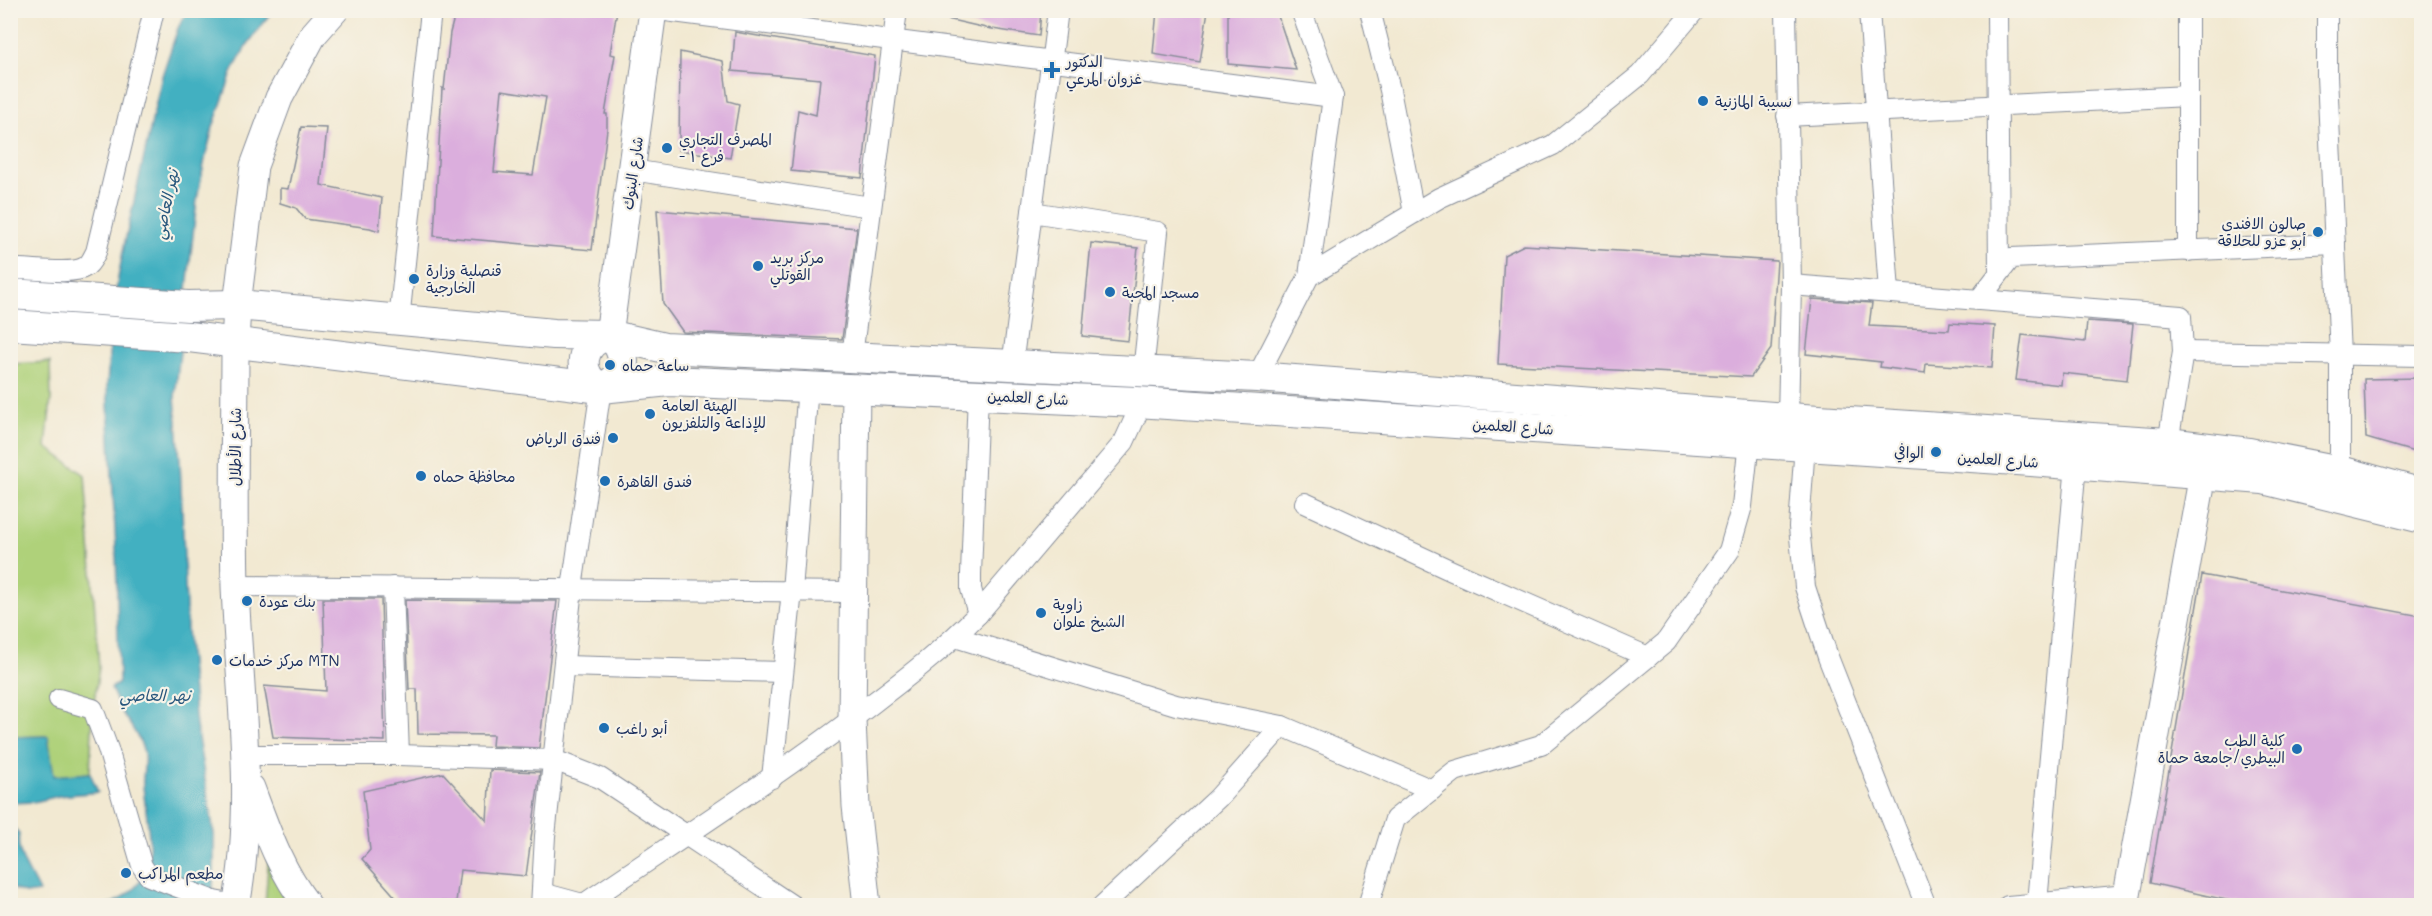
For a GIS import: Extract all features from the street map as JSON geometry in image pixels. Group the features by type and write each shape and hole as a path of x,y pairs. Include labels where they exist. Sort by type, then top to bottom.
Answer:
{"main road":[{"name":"شارع الأطلال","path":"229,904 244,851 245,764 235,586 237,305 254,166 279,98 313,34 335,10"},
{"name":"شارع البنوك","path":"609,335 653,10"},
{"name":"شارع العلمين","path":"15,281 50,297 189,306 237,305 554,334 609,335 665,348 1257,377 1788,418 2168,443 2249,453 2340,471 2421,494"},
{"name":"شارع العلمين","path":"10,325 189,337 601,388 669,381 1137,402 1749,441 2203,474 2263,479 2421,518"},
{"path":"601,388 616,380 623,365 621,348 609,335"},
{"path":"856,388 852,720 856,806 867,906"},
{"path":"2126,900 2203,474"},
{"path":"245,764 277,858 308,906"}],"street":[{"path":"15,281 85,268 92,261 154,10"},
{"path":"399,321 431,10"},
{"path":"658,10 1051,62 1333,96"},
{"path":"852,356 897,10"},
{"path":"1012,366 1058,10"},
{"path":"1257,377 1309,276 1333,96 1300,10"},
{"path":"1370,10 1390,90 1414,213"},
{"path":"1309,276 1439,198 1553,145 1640,75 1695,10"},
{"path":"1786,10 1791,285 1788,418"},
{"path":"1869,10 1889,292"},
{"path":"1996,10 1999,273"},
{"path":"2188,10 2188,250"},
{"path":"2327,10 2340,354 2340,471"},
{"path":"1788,116 2188,96"},
{"path":"632,170 871,207"},
{"path":"1032,212 1158,232 1143,372"},
{"path":"1979,300 2011,258 2335,244"},
{"path":"1791,285 2181,315 2183,352 2168,443"},
{"path":"2183,352 2421,356"},
{"path":"772,778 792,591 808,386"},
{"path":"601,388 572,588 545,836 542,899 587,905 852,720 955,637 978,614 1124,442 1136,417 1137,402"},
{"path":"978,394 971,589 978,614"},
{"path":"1368,906 1395,819 1455,771 1540,745 1666,642 1729,551 1742,507 1749,441"},
{"path":"1805,445 1799,528 1804,587 1828,657 1926,906"},
{"path":"2037,903 2076,465"},
{"path":"1305,502 1452,572 1648,657"},
{"path":"235,586 853,592"},
{"path":"393,587 399,755"},
{"path":"955,637 1176,705 1282,726 1432,789"},
{"path":"565,666 782,672"},
{"path":"59,699 93,709 108,749 142,866 149,876 229,904"},
{"path":"1102,906 1218,798 1282,726"},
{"path":"245,764 399,755 554,760 600,778 793,906"},
{"path":"2008,906 2126,900"}],"green space":[{"path":"50,362 51,399 46,447 85,475 99,668 93,709 90,773 54,776 47,736 11,737 10,364"},
{"path":"270,839 299,905 265,906"}],"water":[{"name":"نهر العاصي","path":"187,11 272,11 245,48 232,73 213,127 197,199 175,397 187,630 196,726 214,834 214,877 210,905 105,906 125,896 138,885 149,856 143,785 144,753 111,688 119,683 116,548 107,386 112,311 162,76 178,28"},
{"path":"48,736 54,776 90,773 98,792 59,796 34,802 11,803 11,737"},
{"path":"10,823 19,834 21,856 39,892 27,894 11,888"}],"building":[{"path":"456,10 617,10 610,54 615,55 605,114 607,114 607,129 592,250 434,236 442,88 444,89 450,33","holes":["502,90 546,97 533,175 494,172"]},
{"path":"939,10 1041,10 1039,36 986,28 938,17"},
{"path":"1157,10 1208,10 1200,62 1153,54"},
{"path":"1228,10 1276,10 1296,70 1228,64"},
{"path":"735,32 875,56 862,178 791,171 798,110 816,115 820,79 732,71"},
{"path":"680,52 723,61 728,101 739,104 730,158 679,150"},
{"path":"301,127 327,128 321,185 382,198 379,231 305,219 296,208 280,203 280,188 288,189"},
{"name":"مركز بريد القوتلي","path":"657,210 857,228 842,339 683,332 663,304"},
{"name":"مسجد المحبة","path":"1091,243 1138,248 1128,341 1082,336"},
{"path":"1524,245 1777,261 1771,349 1751,377 1498,364 1504,255"},
{"path":"1812,299 1872,303 1869,326 1949,330 1950,323 1995,326 1992,368 1926,364 1925,373 1880,367 1881,362 1806,354"},
{"path":"2087,321 2133,324 2127,380 2062,373 2061,385 2016,380 2022,335 2085,342"},
{"path":"2421,378 2421,454 2366,438 2364,379"},
{"name":"كلية الطب البيطري/جامعة حماة","path":"2202,575 2421,616 2421,906 2253,906 2150,883"},
{"path":"323,599 381,599 385,741 273,737 264,686 326,691"},
{"path":"405,600 557,601 539,748 492,746 493,735 418,734 417,689 409,689"},
{"path":"490,770 540,772 526,876 460,870 456,902 398,900 362,859 370,850 363,791 443,773 487,821"}],"place":[{"name":"الدكتور غزوان المرعي","path":"1052,70"},
{"name":"نسيبة المازنية","path":"1703,101"},
{"name":"المصرف التجاري - فرع ١","path":"667,148"},
{"name":"صالون الافندي أبو عزو للحلاقة","path":"2318,232"},
{"name":"مركز بريد القوتلي","path":"758,266"},
{"name":"قنصلية وزارة الخارجية","path":"414,279"},
{"name":"مسجد المحبة","path":"1110,292"},
{"name":"ساعة حماه","path":"610,365"},
{"name":"الهيئة العامة للإذاعة والتلفزيون","path":"650,414"},
{"name":"فندق الرياض","path":"613,438"},
{"name":"الوافي","path":"1936,452"},
{"name":"محافظة حماه","path":"421,476"},
{"name":"فندق القاهرة","path":"605,481"},
{"name":"بنك عودة","path":"247,601"},
{"name":"زاوية الشيخ علوان","path":"1041,613"},
{"name":"مركز خدمات MTN","path":"217,660"},
{"name":"أبو راغب","path":"604,728"},
{"name":"كلية الطب البيطري/جامعة حماة","path":"2297,749"},
{"name":"مطعم المراكب","path":"126,873"}]}
